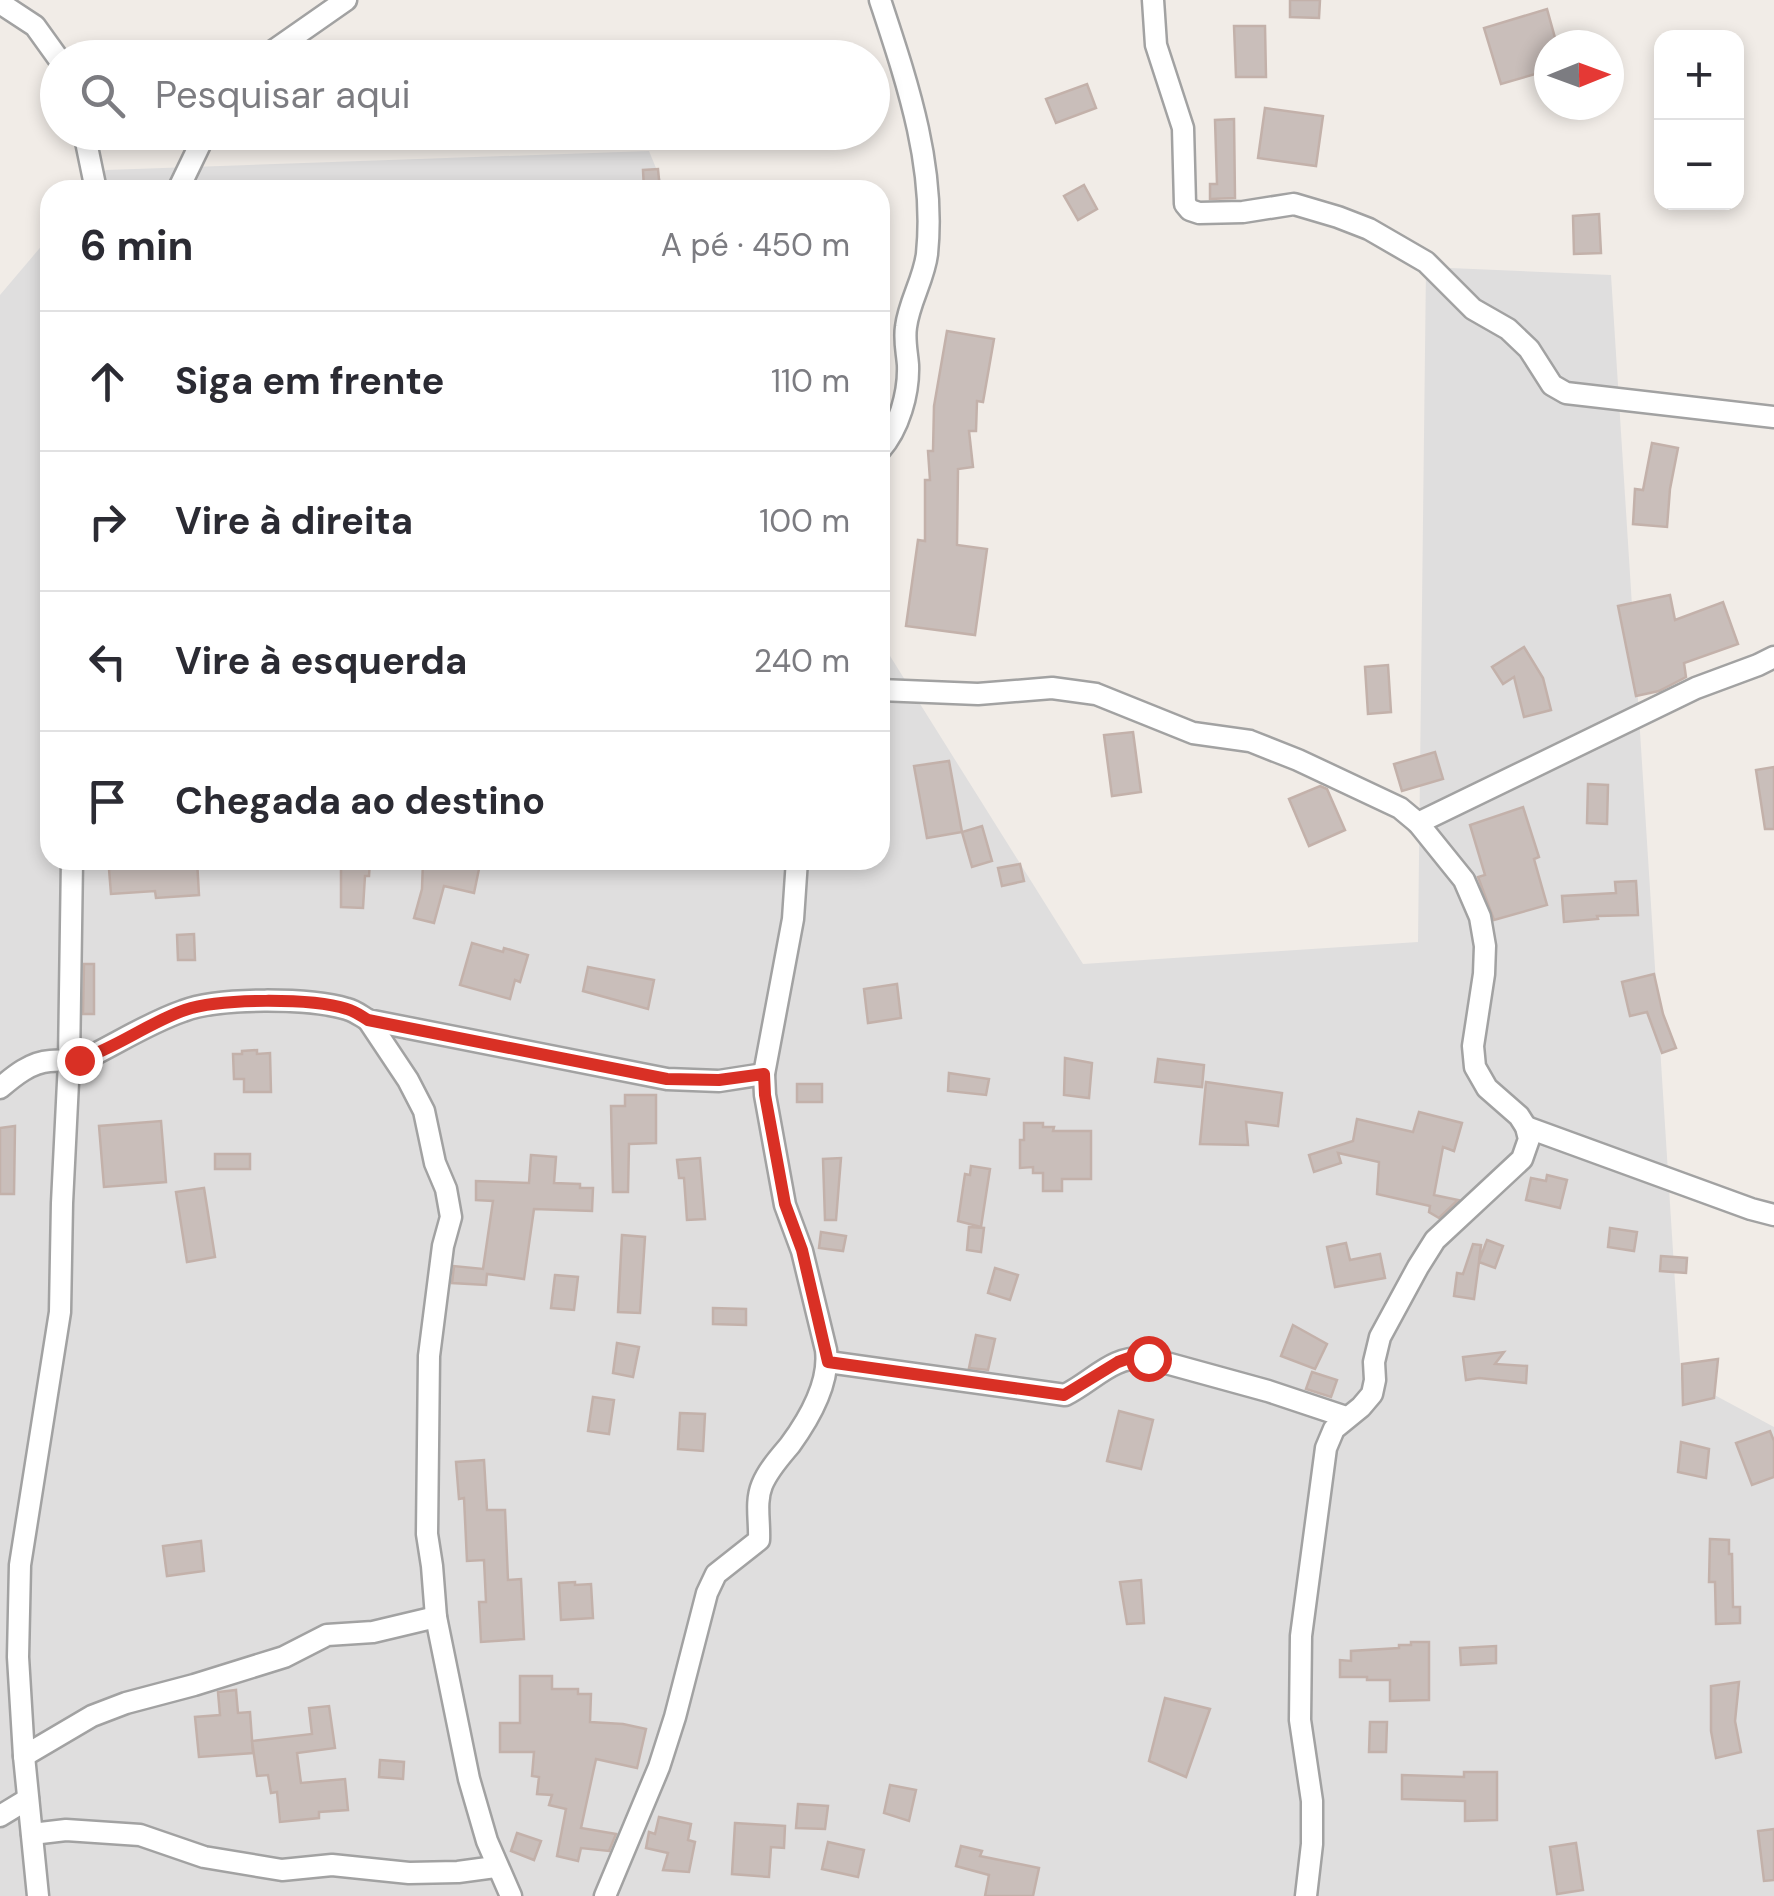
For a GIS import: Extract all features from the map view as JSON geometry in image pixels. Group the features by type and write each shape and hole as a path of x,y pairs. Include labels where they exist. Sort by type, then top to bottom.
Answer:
{"street":[{"path":"289,40 346,0"},
{"path":"880,0 905,76 927,173 929,202 927,255 906,323 908,369 904,394 897,424 890,435"},
{"path":"1154,0 1156,44 1184,128 1185,204 1190,210 1242,212 1294,204 1369,229 1426,262 1473,309 1508,329 1529,349 1552,385 1566,393 1774,416"},
{"path":"0,3 36,26 46,40"},
{"path":"88,150 94,180"},
{"path":"183,180 197,150"},
{"path":"1418,823 1696,688 1774,657"},
{"path":"890,690 978,694 1052,688 1096,694 1193,733 1250,742 1298,760 1400,808 1418,823 1464,880 1480,918 1485,946 1473,1046 1475,1068 1487,1088 1519,1116 1528,1140 1522,1159 1435,1240 1380,1337 1372,1394 1334,1429 1326,1448 1301,1636 1300,1720 1312,1830 1306,1896"},
{"path":"38,1896 18,1657 20,1565 60,1312 72,870"},
{"path":"605,1896 659,1767 708,1593 716,1574 759,1540 758,1502 762,1485 819,1396 828,1362 802,1250 785,1204 765,1095 764,1074 794,919 796,870"},
{"path":"0,1088 33,1065 91,1056 187,1009 212,1004 280,1002 316,1003 351,1010 368,1020 667,1079 719,1080 764,1074"},
{"path":"368,1020 424,1111 451,1217 429,1356 427,1534 436,1617 469,1779 511,1896"},
{"path":"1526,1128 1750,1209 1774,1214"},
{"path":"828,1362 1064,1395 1118,1362 1132,1357 1148,1358 1346,1417"},
{"path":"24,1756 92,1716 284,1658 327,1635 372,1632 436,1617"},
{"path":"0,1816 28,1800"},
{"path":"32,1834 66,1830 140,1836 204,1857 266,1869 332,1866 410,1874 498,1868"}],"shaded area":[{"path":"649,151 661,180 98,180 106,170"},
{"path":"40,248 40,870 890,870 890,656 1083,964 1418,942 1426,267 1611,275 1681,1377 1774,1427 1774,1896 0,1896 0,295"}],"building":[{"path":"1290,0 1320,0 1319,18 1290,17"},
{"path":"1547,9 1553,30 1534,30 1534,74 1501,84 1484,28"},
{"path":"1234,26 1265,26 1266,77 1236,77"},
{"path":"1087,84 1096,108 1056,123 1046,99"},
{"path":"1265,108 1323,116 1316,166 1258,158"},
{"path":"1234,119 1235,198 1210,199 1210,184 1217,184 1215,120"},
{"path":"658,169 659,180 644,180 643,170"},
{"path":"1084,185 1097,209 1078,220 1064,196"},
{"path":"1599,214 1601,253 1574,254 1573,216"},
{"path":"947,331 994,339 983,402 977,401 976,431 969,431 973,467 958,469 957,545 987,549 975,635 906,626 918,540 925,541 928,451 933,451 934,406"},
{"path":"1652,443 1678,448 1667,527 1633,524 1635,489 1643,490"},
{"path":"1670,595 1675,620 1723,602 1738,644 1684,663 1686,677 1659,691 1636,696 1618,606"},
{"path":"1524,647 1543,678 1551,710 1524,717 1514,677 1503,684 1492,667"},
{"path":"1388,665 1391,712 1368,714 1365,667"},
{"path":"1133,732 1141,792 1112,796 1104,735"},
{"path":"1435,752 1443,779 1402,791 1394,764"},
{"path":"949,761 962,832 927,838 914,766"},
{"path":"1774,767 1774,829 1765,829 1756,770"},
{"path":"1588,784 1608,785 1607,824 1587,823"},
{"path":"1320,786 1327,789 1345,830 1309,846 1289,799"},
{"path":"1523,807 1539,857 1534,859 1547,905 1494,920 1478,877 1485,875 1470,825"},
{"path":"982,826 992,861 972,867 962,832"},
{"path":"1020,864 1024,881 1002,886 998,868"},
{"path":"109,870 198,870 199,895 156,898 155,891 111,894"},
{"path":"341,870 369,870 369,876 365,876 363,908 341,907"},
{"path":"423,870 479,870 474,893 444,886 434,923 414,918"},
{"path":"1636,881 1638,915 1564,922 1562,896 1616,893 1615,882"},
{"path":"194,934 195,960 178,960 177,935"},
{"path":"472,943 528,955 510,999 460,985"},
{"path":"84,964 94,964 94,1014 83,1014"},
{"path":"588,967 654,980 648,1009 583,991"},
{"path":"1654,974 1676,1048 1662,1053 1647,1012 1630,1016 1622,982"},
{"path":"897,984 901,1018 868,1023 864,989"},
{"path":"257,1050 257,1054 270,1053 271,1092 244,1092 244,1079 234,1079 233,1054"},
{"path":"1065,1058 1092,1063 1089,1098 1064,1095"},
{"path":"1158,1059 1204,1065 1202,1087 1155,1082"},
{"path":"949,1073 989,1079 986,1095 948,1091"},
{"path":"1206,1082 1282,1093 1278,1126 1246,1122 1248,1145 1200,1144"},
{"path":"797,1084 822,1084 822,1102 797,1102"},
{"path":"625,1095 656,1095 656,1143 629,1144 628,1192 613,1192 611,1106 625,1106"},
{"path":"1419,1112 1462,1123 1454,1151 1443,1147 1434,1195 1458,1200 1439,1218 1429,1212 1430,1206 1377,1194 1379,1162 1338,1153 1341,1163 1314,1172 1309,1155 1353,1141 1357,1119 1413,1132"},
{"path":"161,1121 166,1182 104,1187 99,1126"},
{"path":"1024,1123 1043,1123 1043,1127 1054,1127 1053,1131 1091,1131 1091,1179 1062,1179 1062,1191 1043,1191 1043,1173 1033,1173 1033,1167 1020,1168"},
{"path":"15,1126 14,1194 0,1194 0,1128"},
{"path":"215,1154 250,1154 250,1169 215,1169"},
{"path":"531,1155 556,1157 554,1183 593,1188 592,1211 534,1209 524,1279 487,1274 486,1285 452,1283 454,1266 483,1269 493,1201 476,1200 476,1181 529,1183"},
{"path":"700,1158 705,1219 687,1220 684,1178 679,1178 677,1160"},
{"path":"841,1158 836,1220 825,1220 823,1159"},
{"path":"971,1166 990,1169 981,1227 958,1221 965,1174 970,1175"},
{"path":"1547,1175 1567,1180 1560,1208 1526,1200 1531,1178 1546,1181"},
{"path":"204,1188 215,1257 187,1262 176,1192"},
{"path":"969,1227 984,1228 981,1252 967,1250"},
{"path":"1610,1228 1637,1232 1634,1251 1608,1247"},
{"path":"821,1232 846,1236 843,1251 819,1248"},
{"path":"622,1235 645,1237 640,1313 618,1312"},
{"path":"1487,1240 1503,1246 1495,1268 1479,1262 1474,1299 1454,1296 1457,1273 1463,1274 1473,1244 1481,1245 1479,1261"},
{"path":"1346,1243 1350,1260 1380,1254 1385,1278 1335,1287 1327,1247"},
{"path":"1661,1256 1687,1258 1686,1273 1660,1271"},
{"path":"995,1268 1018,1275 1010,1300 988,1293"},
{"path":"555,1275 578,1277 574,1310 551,1308"},
{"path":"713,1308 746,1309 746,1325 713,1324"},
{"path":"1293,1325 1327,1344 1315,1369 1281,1356"},
{"path":"976,1335 995,1339 988,1370 969,1368"},
{"path":"617,1343 639,1347 633,1377 613,1373"},
{"path":"1504,1352 1495,1364 1527,1366 1526,1383 1466,1380 1463,1357"},
{"path":"1718,1359 1714,1398 1683,1405 1682,1364"},
{"path":"1312,1372 1337,1380 1331,1397 1306,1389"},
{"path":"593,1397 614,1400 609,1434 588,1431"},
{"path":"1119,1411 1153,1420 1141,1469 1107,1461"},
{"path":"680,1413 705,1414 703,1451 678,1449"},
{"path":"1770,1431 1774,1441 1774,1477 1752,1485 1736,1443"},
{"path":"1681,1442 1709,1449 1706,1478 1678,1472"},
{"path":"484,1460 487,1510 505,1510 508,1580 521,1579 524,1639 481,1642 479,1602 486,1602 484,1560 467,1561 464,1498 459,1499 456,1462"},
{"path":"1710,1539 1729,1540 1733,1607 1740,1607 1740,1623 1716,1624 1715,1582 1709,1582"},
{"path":"201,1541 204,1571 167,1576 163,1546"},
{"path":"1141,1580 1144,1623 1127,1624 1120,1582"},
{"path":"559,1583 591,1584 593,1618 561,1620"},
{"path":"1411,1642 1429,1642 1429,1700 1390,1701 1390,1680 1340,1677 1340,1660 1351,1661 1351,1651 1399,1648"},
{"path":"1496,1646 1496,1663 1461,1665 1460,1648"},
{"path":"520,1676 552,1676 552,1689 578,1689 578,1694 591,1694 590,1722 646,1729 637,1768 596,1759 581,1828 616,1834 609,1851 581,1848 578,1861 557,1856 566,1809 549,1805 552,1795 537,1794 539,1777 532,1776 534,1752 500,1752 500,1723 520,1723"},
{"path":"1739,1682 1735,1721 1741,1752 1716,1758 1711,1731 1711,1686"},
{"path":"236,1690 238,1713 250,1712 253,1753 199,1757 195,1717 220,1715 218,1692"},
{"path":"1165,1698 1210,1709 1186,1777 1149,1761"},
{"path":"329,1706 335,1748 297,1753 301,1783 345,1779 348,1810 319,1812 319,1818 280,1822 277,1792 271,1793 268,1775 257,1776 252,1741 312,1734 309,1708"},
{"path":"1370,1722 1387,1722 1386,1752 1369,1752"},
{"path":"380,1760 404,1762 403,1779 379,1777"},
{"path":"1464,1772 1497,1772 1497,1820 1465,1821 1465,1801 1402,1799 1402,1775 1464,1777"},
{"path":"890,1785 916,1790 909,1821 884,1813"},
{"path":"798,1804 828,1806 825,1829 796,1828"},
{"path":"659,1817 691,1824 688,1840 695,1842 689,1872 663,1870 668,1853 646,1848 649,1832 655,1834"},
{"path":"735,1823 785,1826 784,1848 771,1847 769,1877 732,1874"},
{"path":"1774,1829 1774,1880 1764,1881 1758,1831"},
{"path":"517,1833 541,1841 534,1860 511,1851"},
{"path":"828,1842 864,1850 858,1877 822,1869"},
{"path":"1576,1843 1583,1890 1557,1894 1550,1847"},
{"path":"961,1846 982,1851 980,1856 1039,1868 1033,1896 985,1896 989,1875 956,1866"}],"route":[{"path":"79,1060 187,1009 212,1004 280,1002 316,1003 351,1010 368,1020 667,1079 719,1080 764,1074 785,1204 802,1250 828,1362 1064,1395 1118,1362 1132,1357 1148,1358"}]}
